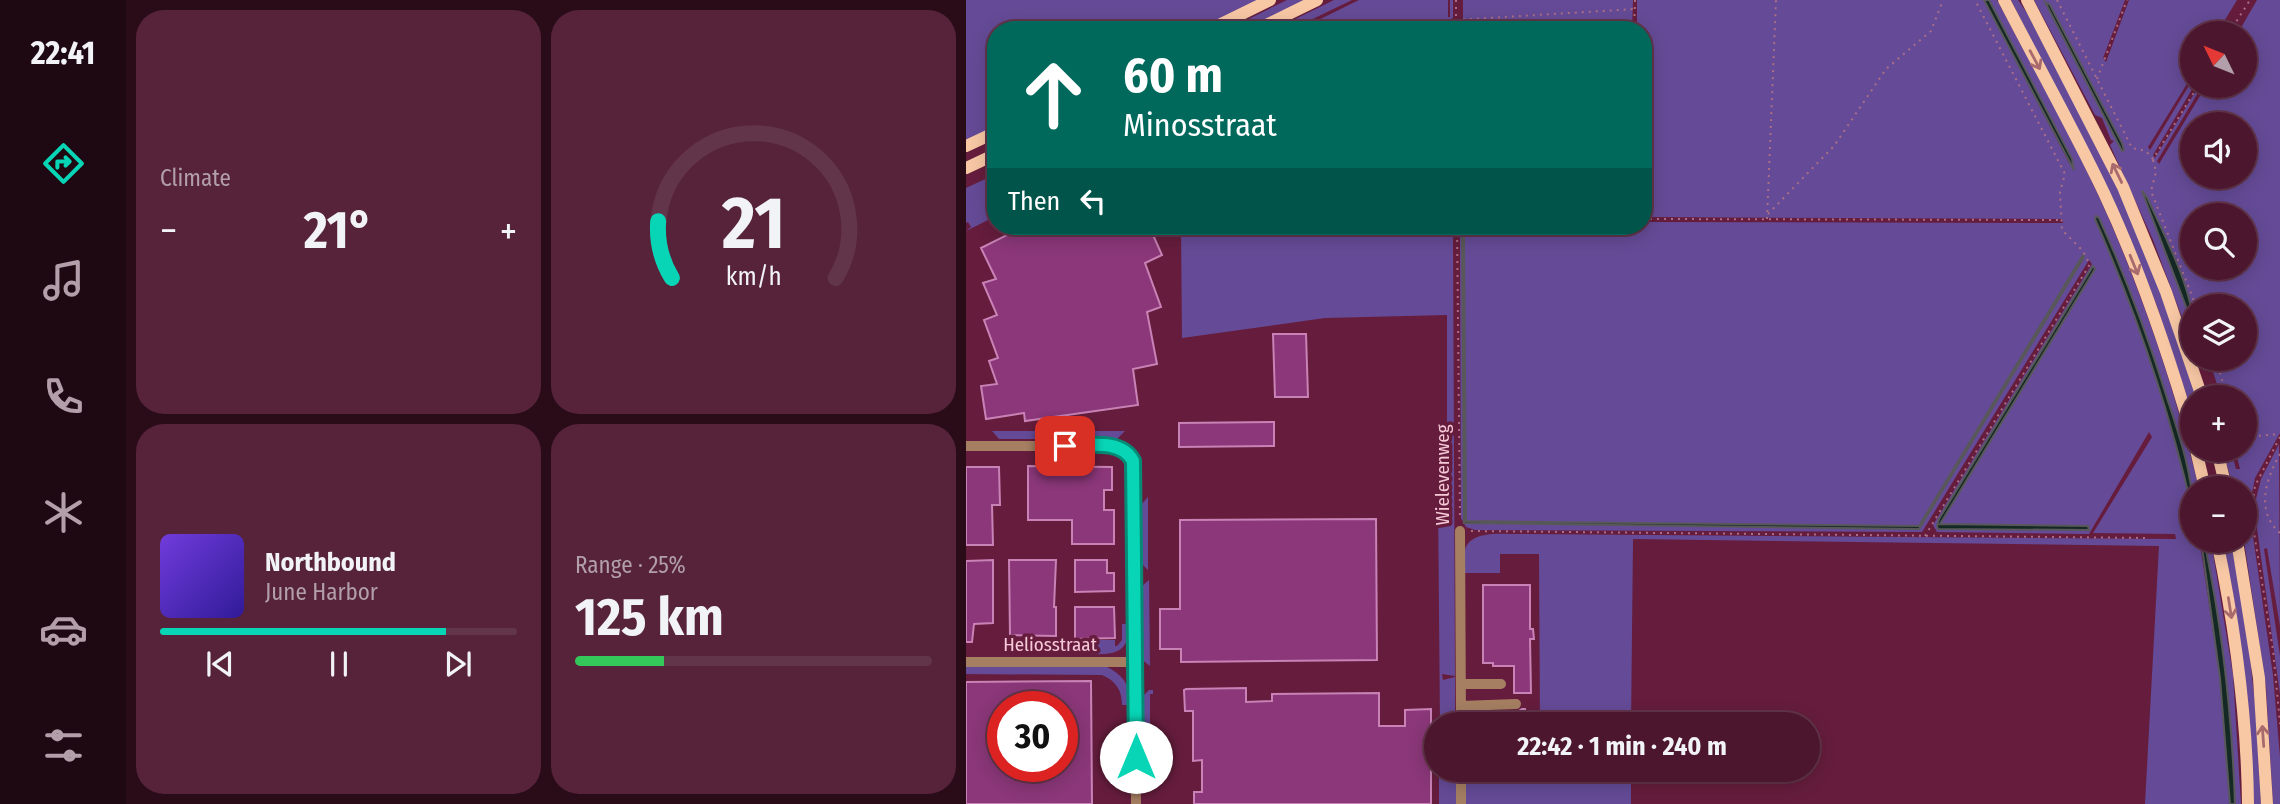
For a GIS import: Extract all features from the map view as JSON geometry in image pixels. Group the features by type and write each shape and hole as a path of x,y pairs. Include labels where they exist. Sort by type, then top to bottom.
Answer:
{"main road":[{"path":"1227,21 1270,0"},
{"path":"1274,21 1317,0"},
{"path":"2004,0 2070,126 2127,246 2160,333 2180,397"},
{"path":"2027,0 2123,187 2166,292 2198,385"},
{"path":"966,146 987,136"},
{"path":"966,168 987,158"},
{"path":"2219,553 2239,682 2248,804"},
{"path":"2239,553 2259,678 2267,804"}],"street":[{"path":"966,446 1115,446 1129,454 1134,467 1136,804"},
{"name":"Wielevenweg","path":"1460,531 1461,712"},
{"name":"Heliosstraat","path":"966,662 1135,662"},
{"path":"1461,684 1501,684"},
{"path":"1461,706 1516,704"},
{"path":"1461,782 1461,804"}],"path":[{"path":"1456,0 1456,20 1634,9"},
{"path":"1634,0 1634,21"},
{"path":"1767,219 1776,0"},
{"path":"1768,214 1834,146 1886,69 1931,32 1943,0"},
{"path":"1924,536 2090,264 2082,250 2062,230 2060,192 2065,174 1975,0"},
{"path":"2057,0 2132,148 2146,151 2153,159 2156,172 2151,191 2191,294"},
{"path":"2096,80 2127,0"},
{"path":"2237,21 2250,0"},
{"path":"2153,159 2190,98"},
{"path":"1652,219 2060,220"},
{"name":"Wielevenweg","path":"1457,235 1460,531"},
{"path":"2257,436 2280,435 2255,486 2251,505 2273,650 2280,723"},
{"path":"2280,454 2273,466 2265,496 2268,520 2280,533"},
{"path":"1460,531 2149,538"}],"shaded area":[{"path":"966,0 1258,0 1216,21 987,21 987,130 966,140"},
{"path":"1287,0 1308,0 1265,21 1244,21"},
{"path":"1334,0 1352,0 1309,21 1291,21"},
{"path":"1359,0 1448,0 1450,17 1450,0 1453,0 1453,18 1448,21 1316,21"},
{"path":"1463,0 1633,0 1632,21 1463,21"},
{"path":"1637,0 1984,0 2069,163 2072,159 1989,0 1997,0 2094,185 2134,279 2170,383 2180,418 2180,441 2141,319 2114,251 2096,216 2164,404 2184,476 2180,476 2180,553 2201,553 2220,678 2230,804 2145,804 2159,546 1633,539 1631,712 1540,712 1539,554 1500,554 1500,573 1464,573 1465,550 1473,539 1480,536 2176,539 2175,534 2093,533 2152,437 2149,432 2089,534 1937,532 1933,525 2092,264 2089,260 1922,532 1475,530 1466,527 1461,518 1460,235 1464,235 1465,523 1919,529 2083,256 1919,526 1465,521 1464,235 1652,235 1652,222 2063,223 2062,219 1652,217 1652,21 1637,21","holes":["2093,267 1940,524 2089,529 1939,529 1937,526"]},
{"path":"1984,0 1989,0 2072,159 2074,170"},
{"path":"2011,0 2018,0 2029,16 2112,177 2136,231 2178,341 2180,371 2188,371 2192,385 2183,385 2136,253"},
{"path":"2034,0 2125,0 2103,58 2106,62 2129,0 2237,0 2224,21 2180,21 2180,95 2148,147 2150,150 2181,98 2187,98 2153,155 2155,158 2180,117 2180,123 2157,161 2159,164 2180,129 2180,189 2257,189 2257,112 2190,112 2199,98 2258,98 2258,21 2245,21 2257,0 2280,0 2280,433 2256,476 2230,476 2226,462 2234,462 2236,469 2240,469 2238,462 2257,462 2257,385 2217,385 2213,371 2257,371 2257,294 2186,294 2181,280 2257,280 2257,203 2180,203 2180,278 2158,222 2142,191 2181,294 2180,312 2153,240 2110,145 2114,141 2111,140 2102,118 2095,115"},
{"path":"2045,2 2050,5 2124,150 2122,151"},
{"path":"2192,98 2195,98 2186,112 2183,112"},
{"path":"987,178 987,220 966,231 971,227 966,223 966,188"},
{"path":"2142,191 2168,243 2180,273 2180,280 2183,280 2188,294 2181,294"},
{"path":"2096,216 2099,218 2127,285 2160,375 2180,442 2180,462 2151,364"},
{"path":"1181,235 1453,235 1455,676 1442,674 1443,680 1455,677 1455,712 1440,712 1438,494 1449,501 1451,497 1451,454 1447,451 1447,315 1325,318 1182,338"},
{"path":"1462,235 1466,521 1919,526 2083,255 2084,257 1919,529 1464,523"},
{"path":"2093,266 2095,269 1940,524 2088,526 2089,530 1938,529 1939,519"},
{"path":"992,431 1125,431 1117,439 999,439"},
{"path":"2279,444 2280,626 2267,548 2264,549 2280,656 2280,694 2257,529 2257,495 2261,479"},
{"path":"2180,462 2186,462 2189,476 2184,476"},
{"path":"2185,462 2192,462 2196,476 2189,476"},
{"path":"1148,497 1148,570 1141,563 1141,505"},
{"path":"2203,553 2207,553 2222,644 2232,740 2235,804 2230,804 2220,678"},
{"path":"2206,553 2213,553 2233,675 2241,804 2235,804 2224,662"},
{"path":"2225,553 2233,553 2248,639 2261,804 2254,804 2236,610"},
{"path":"2246,553 2255,553 2273,675 2280,757 2280,804 2273,804 2266,687"},
{"path":"1149,580 1150,666 1141,659 1141,587"},
{"path":"1122,624 1130,624 1129,635 1126,643 1116,652 1083,654 1075,647 1075,640 1115,640 1117,646 1122,640"},
{"path":"966,666 1105,666 1125,681 1130,705 1122,705 1117,687 1102,675 966,674"},
{"path":"1149,690 1153,690 1153,694 1150,694 1150,761 1142,753 1142,697"},
{"path":"1439,782 1456,782 1456,804 1439,804"},
{"path":"1465,782 1631,782 1631,804 1465,804"}],"building":[{"path":"1007,235 1153,235 1162,255 1145,263 1161,307 1147,312 1157,364 1133,369 1138,405 1025,421 1024,413 986,419 981,386 997,384 989,361 998,358 984,320 997,315 983,283 996,279 981,248"},
{"path":"1273,334 1306,334 1308,397 1275,397"},
{"path":"1274,422 1274,446 1179,447 1179,423"},
{"path":"1028,466 1112,467 1112,490 1104,490 1104,510 1114,510 1114,544 1072,544 1072,520 1028,520"},
{"path":"966,467 999,467 1000,505 992,505 993,545 966,545"},
{"path":"1376,519 1377,660 1181,662 1181,649 1160,649 1160,609 1180,609 1180,520"},
{"path":"993,560 993,623 974,624 972,642 966,642 966,561"},
{"path":"1009,560 1056,560 1056,636 1010,635"},
{"path":"1075,560 1107,560 1107,573 1114,573 1114,591 1075,592"},
{"path":"1483,585 1530,585 1530,629 1533,629 1534,639 1530,639 1531,693 1514,693 1514,666 1483,663"},
{"path":"1075,607 1114,607 1115,638 1075,639"},
{"path":"1091,681 1092,804 966,804 966,682"},
{"path":"1246,688 1246,702 1272,701 1272,694 1379,693 1379,726 1405,726 1405,710 1431,709 1431,712 1424,712 1424,782 1431,782 1431,804 1194,804 1194,792 1202,792 1202,760 1193,761 1193,711 1185,711 1186,689"}],"route":[{"path":"1065,446 1115,446 1129,454 1133,461 1136,757"}]}
